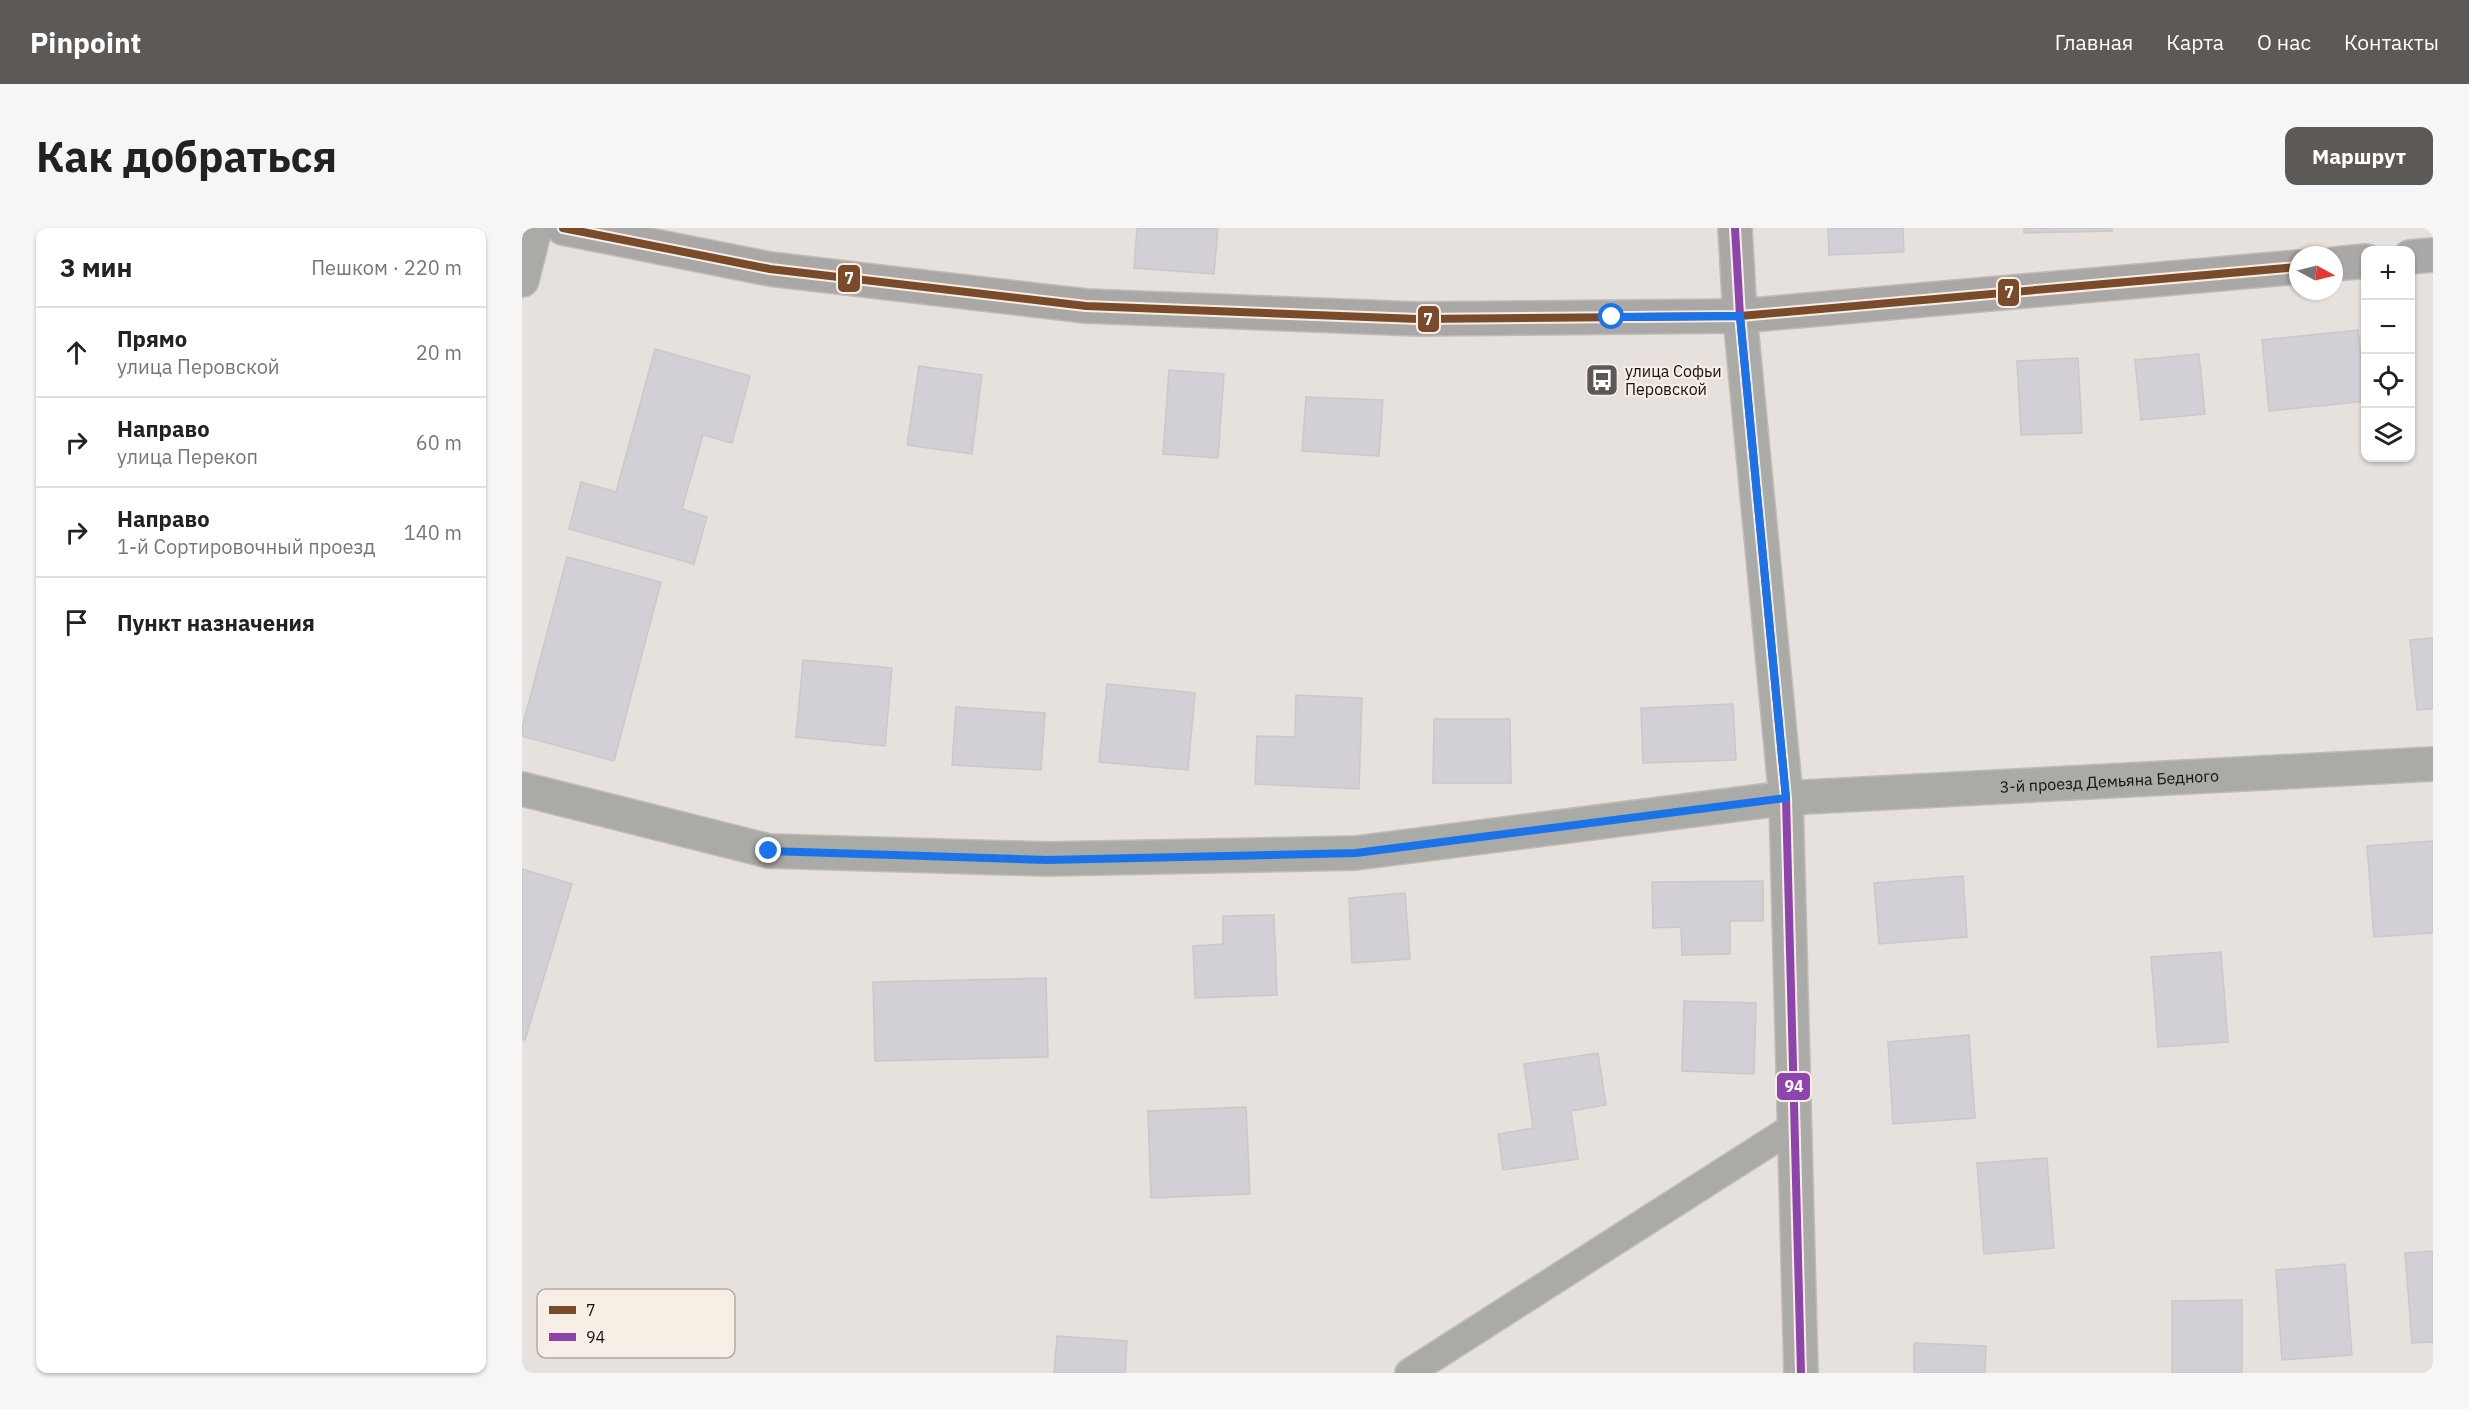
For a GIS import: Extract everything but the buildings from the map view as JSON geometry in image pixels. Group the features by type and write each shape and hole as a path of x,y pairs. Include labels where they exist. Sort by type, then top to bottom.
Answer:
{"main road":[{"path":"563,228 770,269 1086,306 1418,319 1740,316 2289,268"},
{"path":"1735,228 1740,316"},
{"path":"2415,257 2433,255"},
{"path":"2343,263 2361,261"}],"street":[{"path":"522,280 535,228"},
{"path":"1740,316 1786,798 1801,1373"},
{"name":"3-й проезд Демьяна Бедного","path":"522,789 769,851 1047,860 1356,853 1786,798 2433,764"}],"lane":[{"path":"1409,1373 1795,1126"}],"transit line":[{"name":"7","path":"563,228 770,269 1086,306 1418,319 1740,316 2289,268"},
{"name":"94","path":"1735,228 1740,316 1786,798 1801,1373"}],"place":[{"name":"улица Софьи Перовской","path":"1602,380"}],"route":[{"path":"769,851 1047,860 1356,853 1786,798 1740,316 1612,317"}]}
